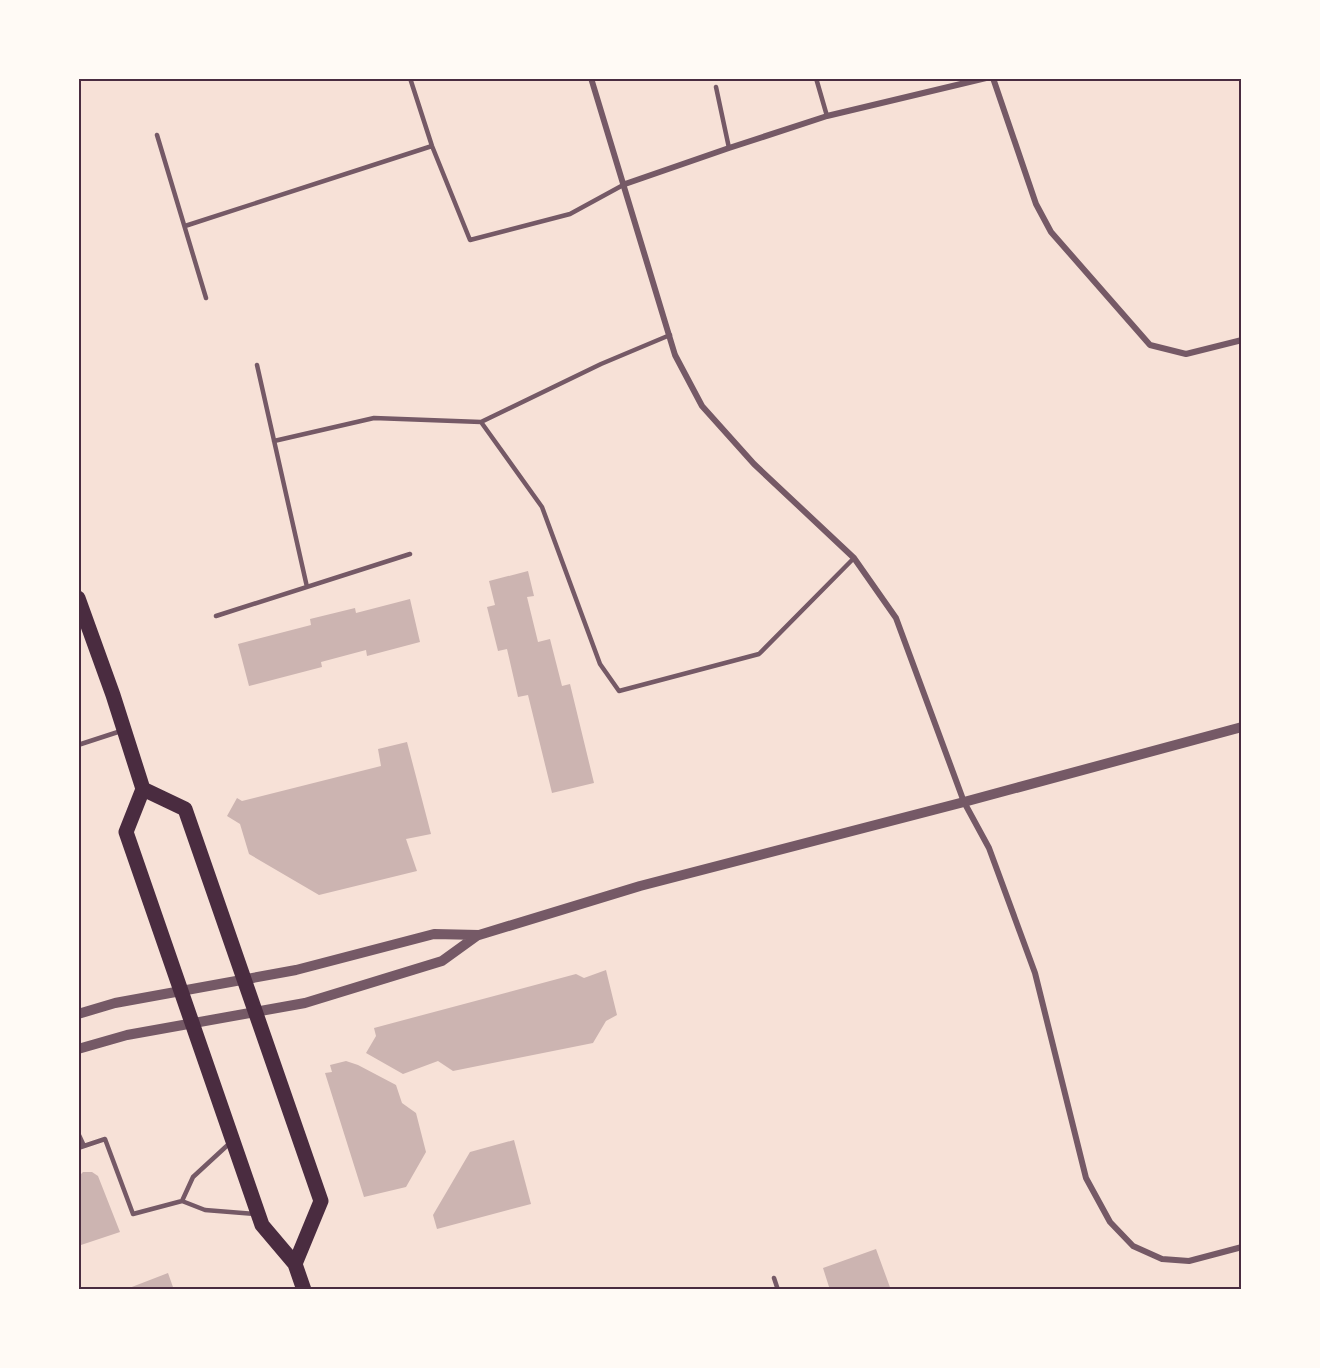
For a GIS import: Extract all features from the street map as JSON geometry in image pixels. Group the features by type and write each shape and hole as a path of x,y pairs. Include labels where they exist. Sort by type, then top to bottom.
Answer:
{"main road":[{"path":"78,598 113,695 143,789 126,832 262,1225 295,1264 304,1290"},
{"path":"143,789 185,809 321,1201 295,1264"}],"street":[{"path":"591,78 675,355 702,406 754,464 854,558 896,618 964,802 989,848 1035,973 1086,1178 1110,1222 1133,1246 1162,1259 1189,1261 1242,1247"},
{"path":"625,184 827,116 986,78"},
{"path":"993,78 1036,204 1051,232 1150,345 1186,354 1242,340"},
{"path":"78,1014 115,1003 296,970 434,934 479,934 640,886 1242,727"},
{"path":"78,1049 127,1035 305,1003 442,961 479,934"}],"lane":[{"path":"410,78 432,146 470,240 570,214 625,184"},
{"path":"816,78 827,116"},
{"path":"716,87 729,148"},
{"path":"157,135 206,298"},
{"path":"185,226 432,146"},
{"path":"274,441 374,418 481,422 601,363 670,335"},
{"path":"257,365 307,587"},
{"path":"481,422 542,507 600,664 619,691 759,654 854,558"},
{"path":"216,616 410,554"},
{"path":"78,745 124,730"},
{"path":"78,1133 81,1147 105,1139 133,1214 182,1201 205,1210 258,1214"},
{"path":"182,1201 193,1177 232,1140"},
{"path":"774,1278 778,1290"}],"building":[{"path":"528,571 534,596 527,597 538,642 550,639 562,686 570,684 594,783 552,793 528,695 518,697 507,649 498,651 487,607 495,605 489,581"},
{"path":"410,599 420,642 367,656 366,650 321,662 322,667 249,686 238,644 311,625 310,619 355,608 356,613"},
{"path":"407,742 431,834 406,839 417,871 319,895 249,854 240,824 227,816 237,798 242,801 381,766 378,749"},
{"path":"606,970 617,1015 606,1021 593,1043 453,1071 438,1061 403,1074 366,1053 376,1036 374,1028 576,974 584,978"},
{"path":"346,1061 396,1085 402,1103 416,1113 426,1152 406,1187 364,1197 325,1073 332,1072 330,1065"},
{"path":"514,1140 531,1204 437,1229 433,1215 470,1152"},
{"path":"83,1172 92,1172 98,1176 120,1232 78,1246 78,1177"},
{"path":"876,1249 891,1290 830,1290 823,1268"},
{"path":"168,1273 174,1290 124,1290"}]}
